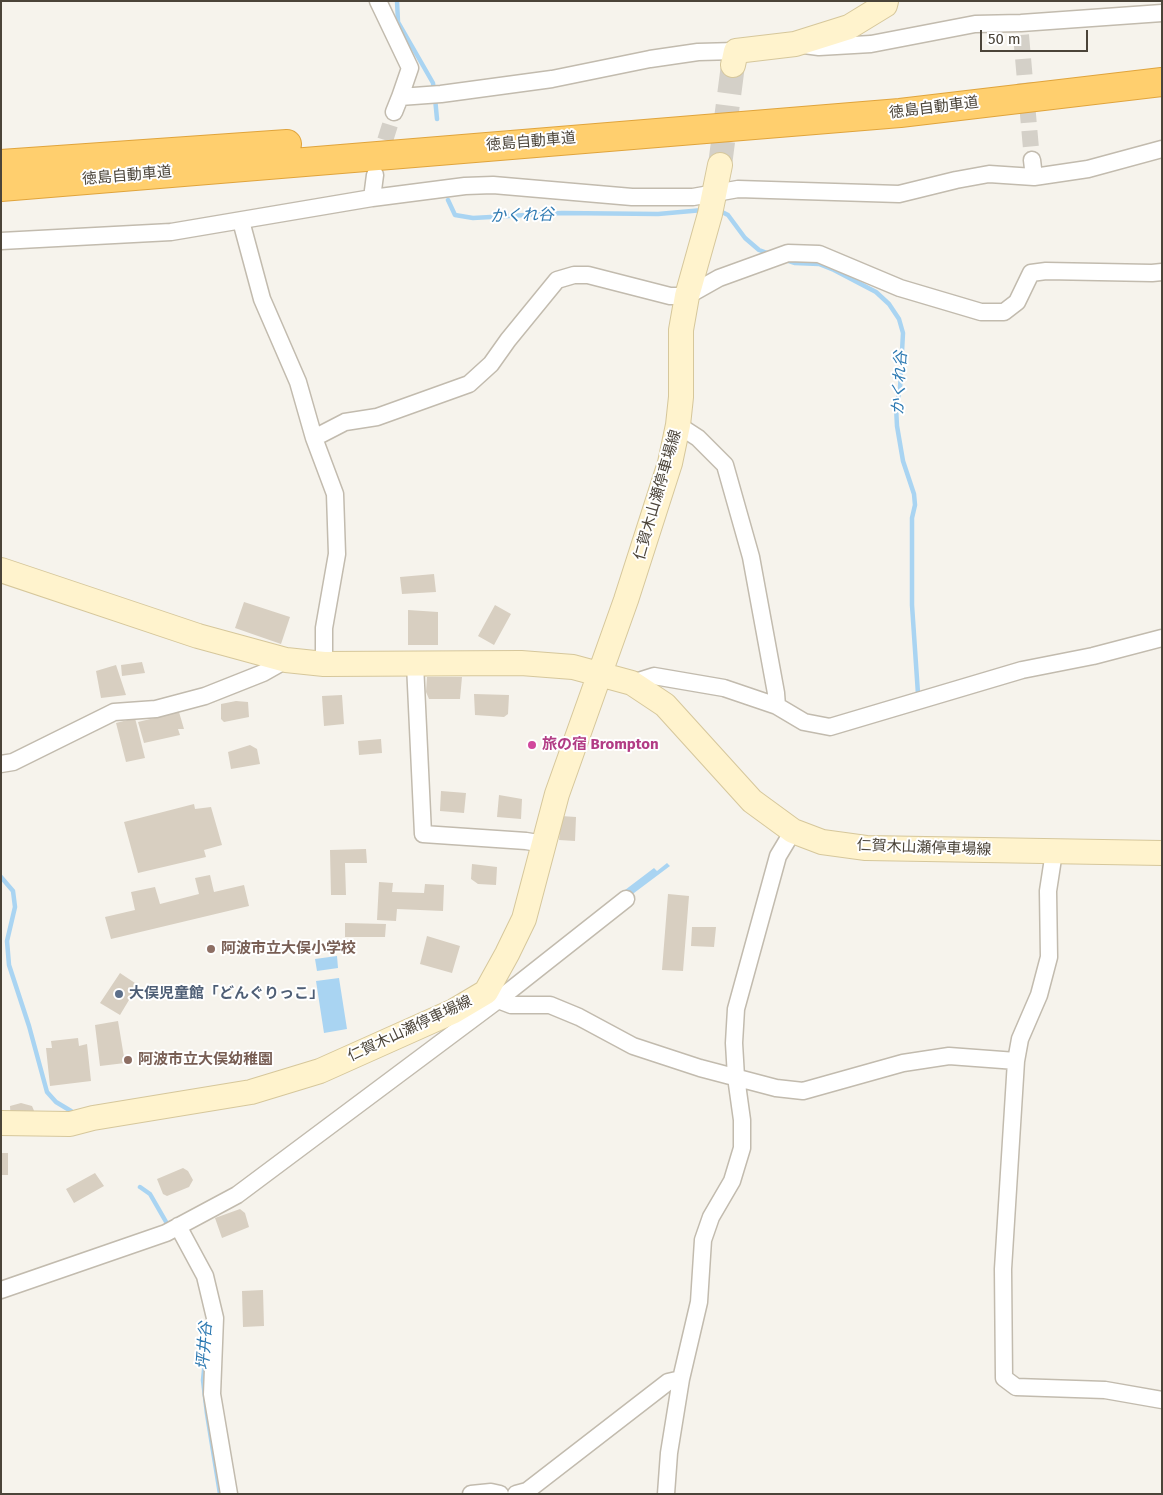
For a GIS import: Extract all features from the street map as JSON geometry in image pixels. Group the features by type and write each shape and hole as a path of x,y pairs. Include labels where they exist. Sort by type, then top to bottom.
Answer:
{"highway":[{"name":"徳島自動車道","path":"1,187 900,113 1162,82"},
{"name":"徳島自動車道","path":"1,164 1060,93"}],"main road":[{"path":"734,58 795,44 849,27 885,6 886,1"},
{"name":"仁賀木山瀬停車場線","path":"1,1123 70,1124 92,1118 251,1092 320,1071 492,996 507,954 524,919 557,794 626,600 670,463 678,425 681,398 681,330 687,296 712,204 720,165"},
{"path":"1,570 198,636 286,660 324,664 521,663 573,668 599,673"},
{"name":"仁賀木山瀬停車場線","path":"599,673 632,683 665,705 752,801 793,831 822,842 866,848 1162,854"}],"street":[{"path":"378,1 410,68 397,104 434,94 552,79 659,57 698,52 734,58"},
{"path":"795,44 819,47 871,44 976,24 1021,29 1162,13"},
{"path":"1,240 171,232 372,198 465,186 493,185 632,197 693,197 712,204 738,189 900,194 989,174 1034,177 1088,169 1162,148"},
{"path":"1032,160 1034,177"},
{"path":"372,198 374,175"},
{"path":"241,221 262,300 298,382 314,438 335,494 336,554 324,628 324,664"},
{"path":"314,438 345,422 377,418 468,384 491,364 557,280 574,275 588,275 670,296 687,296 719,278 788,253 819,254 900,288 981,312 1004,312 1017,302 1031,273 1046,271 1162,272"},
{"path":"678,425 698,438 725,465 751,557 777,706"},
{"path":"632,683 654,676 724,688 777,706 804,722 830,727 1022,670 1093,656 1162,638"},
{"path":"1,764 13,762 114,712 156,709 204,696 263,673 286,660"},
{"path":"415,664 423,834 526,841 544,844"},
{"path":"666,1494 669,1453 681,1379 699,1302 703,1240 711,1217 732,1181 742,1148 742,1120 736,1077 734,1043 736,1009 778,856 793,831"},
{"path":"1054,852 1048,891 1049,957 1039,995 1020,1040 1016,1061 1003,1269 1004,1378 1016,1387 1106,1390 1162,1400"},
{"path":"1,1290 172,1229 237,1195 492,996 626,899"},
{"path":"492,996 511,1005 550,1006 579,1017 633,1046 776,1088 803,1091 903,1063 949,1056 1016,1061"},
{"path":"172,1229 205,1276 215,1318 212,1394 230,1494"},
{"path":"516,1494 527,1492 668,1382 681,1379"},
{"path":"471,1494 491,1492 500,1494"}],"water":[{"path":"667,863 670,866 630,896 625,890 654,868 657,871"},
{"path":"337,956 338,968 317,971 315,959"},
{"path":"339,978 347,1029 324,1033 316,981"}],"building":[{"path":"434,574 436,592 402,594 400,577"},
{"path":"244,602 290,617 281,644 235,628"},
{"path":"495,605 511,614 494,645 478,636"},
{"path":"408,610 438,612 438,645 408,645"},
{"path":"142,662 145,673 122,676 121,665"},
{"path":"116,665 126,695 101,698 96,671"},
{"path":"427,677 462,677 460,699 429,699 426,692"},
{"path":"474,694 509,695 508,714 504,717 475,715"},
{"path":"342,695 344,724 324,726 322,696"},
{"path":"236,701 248,702 249,717 224,722 221,719 221,704"},
{"path":"179,712 184,729 178,729 180,735 144,743 138,722"},
{"path":"135,718 145,758 126,762 116,723"},
{"path":"381,739 382,753 359,755 358,741"},
{"path":"250,745 257,749 260,764 231,769 228,752"},
{"path":"441,791 466,793 464,813 440,811"},
{"path":"499,795 522,799 521,819 497,817"},
{"path":"194,804 195,809 211,807 222,845 204,850 206,857 138,873 124,822"},
{"path":"561,816 576,817 575,841 559,840"},
{"path":"366,849 367,863 345,863 346,895 331,895 330,850"},
{"path":"472,864 497,867 496,885 478,884 471,879"},
{"path":"210,875 214,892 244,885 249,906 111,939 105,917 135,910 131,892 155,887 160,904 199,894 195,878"},
{"path":"379,882 393,883 392,892 424,893 425,884 444,885 443,911 397,909 396,921 377,920"},
{"path":"668,894 689,896 683,971 662,970"},
{"path":"345,923 386,924 385,937 345,937"},
{"path":"692,927 716,927 714,947 691,946"},
{"path":"427,936 460,946 452,973 420,964"},
{"name":"大俣児童館「どんぐりっこ」","path":"120,973 138,985 120,1015 100,1003"},
{"path":"118,1021 125,1063 100,1066 95,1025"},
{"path":"78,1038 79,1046 87,1044 91,1081 50,1086 46,1048 52,1048 51,1041"},
{"path":"21,1103 32,1106 35,1113 11,1122 10,1106"},
{"path":"1,1153 8,1153 8,1175 1,1175"},
{"path":"183,1168 188,1171 193,1180 189,1187 167,1196 163,1194 157,1179"},
{"path":"95,1173 104,1186 74,1203 66,1189"},
{"path":"240,1209 245,1213 249,1227 222,1238 215,1218"},
{"path":"263,1290 264,1326 243,1327 242,1291"}],"waterway":[{"name":"かくれ谷","path":"397,1 398,22 433,83 434,91"},
{"name":"かくれ谷","path":"435,98 437,119"},
{"name":"かくれ谷","path":"448,200 455,215 473,218 562,213 658,214 703,210"},
{"name":"かくれ谷","path":"718,210 728,215 745,238 759,250 770,254"},
{"name":"かくれ谷","path":"786,260 795,263 819,264 834,270 876,292 889,304 899,319 903,333 900,389 896,407 897,426 903,461 914,494 915,505 912,518 912,605 918,694 921,694"},
{"name":"坪井谷","path":"1,877 13,891 15,907 7,941 9,965 29,1026 47,1092 56,1102 71,1111"},
{"name":"坪井谷","path":"140,1187 150,1194 169,1227"},
{"name":"坪井谷","path":"206,1351 203,1380 220,1494"}],"tunnel":[{"path":"1021,35 1032,160"},
{"path":"720,165 733,65"},
{"path":"378,163 394,112"}],"place":[{"name":"旅の宿 Brompton","path":"532,745"},
{"name":"阿波市立大俣小学校","path":"211,949"},
{"name":"大俣児童館「どんぐりっこ」","path":"119,994"},
{"name":"阿波市立大俣幼稚園","path":"128,1060"}]}
